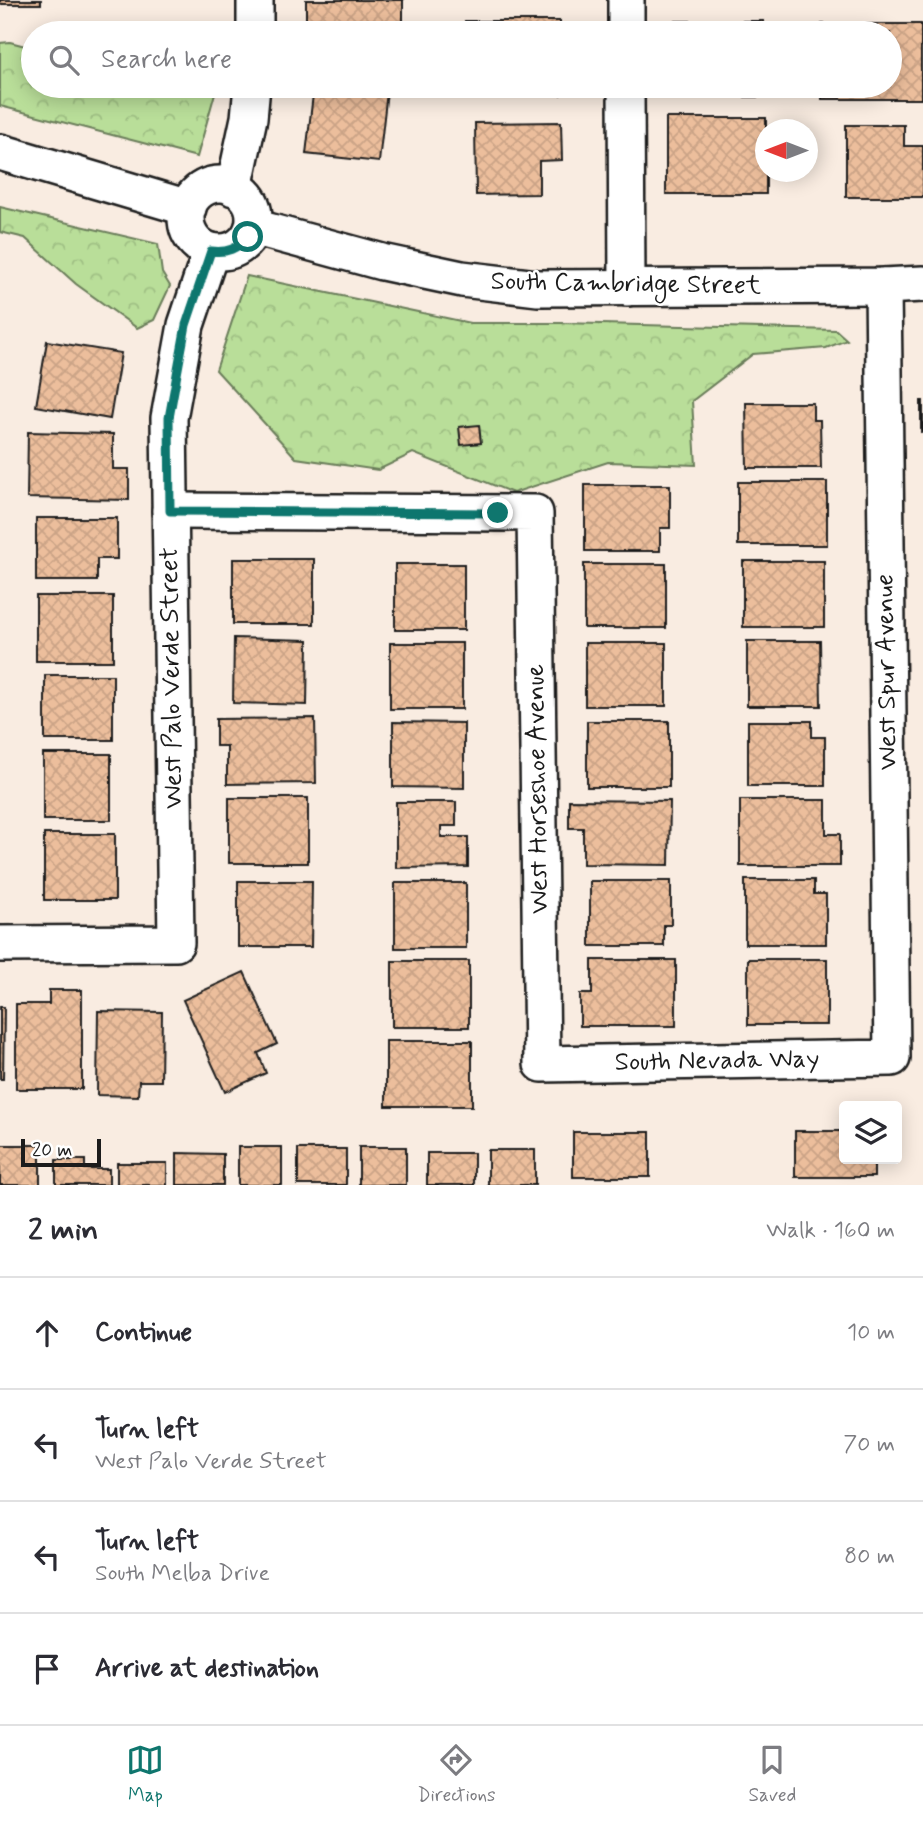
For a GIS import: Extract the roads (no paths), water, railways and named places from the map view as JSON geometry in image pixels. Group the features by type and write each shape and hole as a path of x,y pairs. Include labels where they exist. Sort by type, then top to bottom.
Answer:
{"street":[{"path":"255,0 255,21"},
{"path":"626,0 626,21"},
{"path":"234,188 251,98"},
{"path":"626,98 627,288"},
{"path":"0,152 188,208"},
{"path":"212,185 234,188 244,194 251,204 253,227 248,237 241,245 222,253 201,247 188,230 186,220 193,198 212,185"},
{"name":"South Cambridge Street","path":"253,227 382,262 462,279 538,288 923,284"},
{"name":"West Palo Verde Street","path":"0,944 176,943 169,418 186,325 211,251"},
{"name":"West Spur Avenue","path":"883,286 892,1058"},
{"name":"West Horseshoe Avenue","path":"170,511 535,513 542,1064"},
{"name":"South Nevada Way","path":"542,1064 892,1058"}]}
